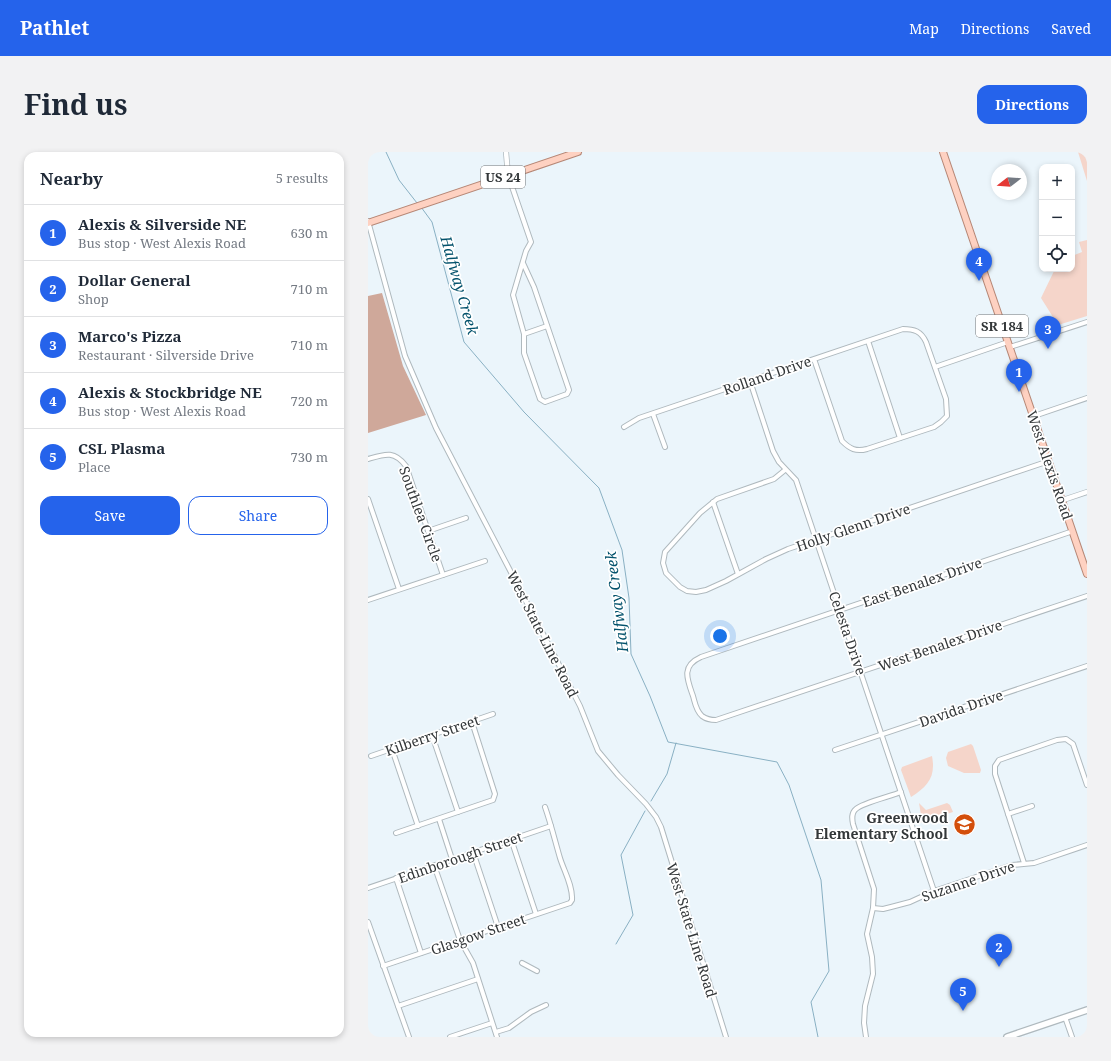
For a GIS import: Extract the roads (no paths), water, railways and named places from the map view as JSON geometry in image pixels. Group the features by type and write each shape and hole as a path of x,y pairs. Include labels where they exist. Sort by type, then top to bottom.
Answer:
{"main road":[{"name":"US 24","path":"368,222 578,152"},
{"name":"West Alexis Road","path":"942,152 1034,416 1087,574"},
{"path":"1007,1037 1087,1010"}],"street":[{"path":"506,152 508,175 530,242 523,263 513,295 524,334 524,353 540,399 545,402 567,394 569,390 534,287 523,263"},
{"name":"West State Line Road","path":"368,222 405,356 436,428 566,678 580,706 598,751 618,775 646,804 656,817 661,827 726,1037"},
{"path":"814,359 842,441 856,451 861,451 938,425 946,416 946,400 935,367 1087,322"},
{"path":"524,334 547,326"},
{"name":"Rolland Drive","path":"624,427 639,418 903,329 912,329 923,335 935,367"},
{"path":"868,341 900,438"},
{"name":"Celesta Drive","path":"750,381 773,451 785,470 796,480 883,735 934,891"},
{"path":"1034,416 1087,398"},
{"path":"653,414 665,447"},
{"name":"Southlea Circle","path":"368,459 384,454 396,456 402,460 406,466 443,575"},
{"name":"Holly Glenn Drive","path":"713,502 665,552 663,562 666,573 680,587 687,591 696,592 706,590 778,553 1049,461"},
{"path":"738,574 713,502 723,496 774,479 785,470"},
{"path":"1062,500 1087,492"},
{"path":"368,499 399,590"},
{"path":"428,531 466,518"},
{"name":"East Benalex Drive","path":"692,694 687,675 689,665 696,659 1073,531"},
{"path":"368,600 485,561"},
{"name":"West Benalex Drive","path":"692,694 702,716 706,719 716,720 1087,596"},
{"name":"Davida Drive","path":"835,750 1087,666"},
{"name":"Kilberry Street","path":"370,756 493,714"},
{"path":"396,833 493,800 496,794 472,722"},
{"path":"432,735 458,812"},
{"path":"1024,863 995,774 995,766 999,760 1057,740 1066,739 1073,744 1087,785"},
{"path":"392,749 418,826"},
{"path":"866,1037 864,1023 865,1006 873,974 872,957 867,934 873,908 874,889 853,824 853,813 856,809 862,806 901,792"},
{"path":"1008,814 1032,806"},
{"path":"545,807 551,826"},
{"path":"439,819 452,859"},
{"name":"Edinborough Street","path":"368,888 551,826"},
{"name":"Glasgow Street","path":"383,966 570,903 572,900 571,890 551,826"},
{"path":"511,839 536,914"},
{"name":"Suzanne Drive","path":"873,908 891,908 910,902 934,891 1012,865 1043,860 1087,845"},
{"path":"472,852 498,927"},
{"path":"434,866 460,940 470,957 496,1035 509,1028 531,1012 546,1005"},
{"path":"396,878 421,953"},
{"path":"368,922 409,1037"},
{"path":"522,963 537,971"},
{"path":"398,1006 478,979"},
{"path":"1065,1017 1072,1037"},
{"path":"450,1037 492,1022"}],"waterway":[{"name":"Halfway Creek","path":"386,152 399,180 417,203"},
{"name":"Halfway Creek","path":"421,207 432,222 464,342 524,412 599,488 622,550 629,598 631,654 650,696 668,742 777,762 789,785 821,880 829,971 811,1002 818,1037"},
{"path":"651,801 667,774 676,743"},
{"path":"616,944 633,915 621,855 645,811"}],"place":[{"name":"Alexis & Stockbridge NE","path":"979,281"},
{"name":"Marco's Pizza","path":"1048,349"},
{"name":"Alexis & Silverside NE","path":"1019,392"},
{"name":"Greenwood Elementary School","path":"964,825"},
{"name":"Dollar General","path":"999,967"},
{"name":"CSL Plasma","path":"963,1011"}]}
